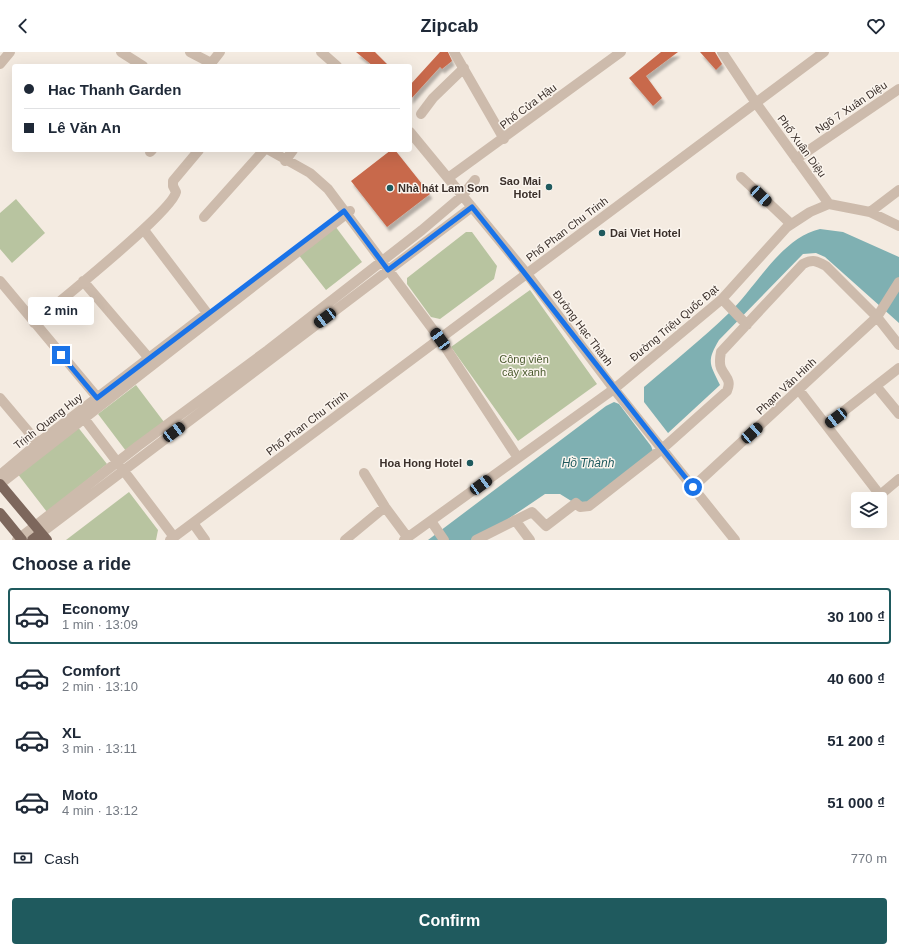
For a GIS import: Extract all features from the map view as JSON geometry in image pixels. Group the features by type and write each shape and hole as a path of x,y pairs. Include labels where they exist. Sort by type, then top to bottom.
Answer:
{"main road":[{"path":"0,482 41,533 32,540"},
{"path":"0,514 19,539"}],"street":[{"path":"0,64 10,52"},
{"path":"121,52 139,64"},
{"path":"190,52 210,64 220,52"},
{"path":"321,52 335,64"},
{"path":"454,52 504,139"},
{"name":"Phố Cửa Hậu","path":"448,178 504,139 621,52"},
{"name":"Phố Xuân Diệu","path":"722,52 756,103 829,204"},
{"name":"Phố Phan Chu Trinh","path":"172,538 824,52"},
{"path":"421,114 433,98 464,68"},
{"name":"Ngõ 7 Xuân Diệu","path":"796,159 899,89"},
{"name":"Đường Hạc Thành","path":"412,134 527,274 614,389 693,487 732,539"},
{"path":"34,323 144,230 175,198 176,192 173,186 174,181 197,152"},
{"path":"204,217 262,152"},
{"path":"272,152 310,174 322,184 347,212 381,261 440,339 518,458"},
{"path":"285,160 291,152"},
{"path":"741,177 791,224"},
{"path":"19,539 41,533 121,466 462,196 475,180"},
{"path":"870,212 899,190"},
{"path":"829,204 870,212 899,226"},
{"name":"Đường Triệu Quốc Đạt","path":"406,539 433,524 518,458 614,389 725,302 791,224 810,212 829,204"},
{"path":"121,466 472,207"},
{"path":"0,482 81,415 347,212"},
{"name":"Trịnh Quang Huy","path":"0,482 38,443 81,415 97,398 148,357 347,212"},
{"path":"144,230 207,313"},
{"path":"476,540 532,512 546,526 576,503 580,507 589,506 662,449 727,391 729,386 728,378 721,368 719,360 721,352 804,264 810,261 818,261 826,266 877,317 899,345"},
{"path":"0,281 97,398"},
{"path":"83,281 148,357"},
{"name":"Phạm Văn Hinh","path":"693,487 877,317 899,282"},
{"path":"725,302 747,325"},
{"path":"826,425 899,368"},
{"path":"876,386 899,414"},
{"path":"799,390 880,495 899,479"},
{"path":"0,398 38,443"},
{"path":"81,415 121,466 172,538"},
{"path":"364,473 406,539"},
{"path":"345,540 385,507"},
{"path":"515,520 530,540"},
{"path":"193,523 205,540"},
{"path":"433,524 444,540"}],"green space":[{"path":"16,199 45,233 12,263 0,249 0,213"},
{"path":"335,226 362,262 326,290 298,254"},
{"path":"466,232 472,232 497,266 494,279 440,319 431,317 407,284 407,278"},
{"name":"Công viên cây xanh","path":"530,290 597,384 518,441 451,347"},
{"path":"136,385 164,422 126,451 98,414"},
{"path":"77,426 107,464 47,512 17,473"},
{"path":"129,492 158,530 156,540 66,540"}],"water":[{"path":"820,229 843,232 899,257 899,323 825,257 816,253 803,254 719,340 712,353 711,363 720,385 668,433 644,402 644,387 698,342 729,313 781,252 806,234"},
{"name":"Hồ Thành","path":"614,402 619,404 651,446 653,451 581,507 560,494 545,494 477,540 428,540 606,406"}],"building":[{"path":"356,52 375,52 387,64 371,64"},
{"path":"440,52 448,52 452,61 442,69 440,67 412,98 412,83"},
{"path":"661,52 678,52 646,76 662,98 653,106 629,78"},
{"path":"700,52 715,52 722,64 716,70"},
{"name":"Nhà hát Lam Sơn","path":"388,152 397,152 430,194 387,227 351,181"}],"place":[{"name":"Sao Mai Hotel","path":"549,187"},
{"name":"Nhà hát Lam Sơn","path":"390,188"},
{"name":"Dai Viet Hotel","path":"602,233"},
{"name":"Hoa Hong Hotel","path":"470,463"}],"route":[{"path":"61,355 97,398 148,357 344,211 388,270 472,207 527,274 614,389 693,487"}]}
